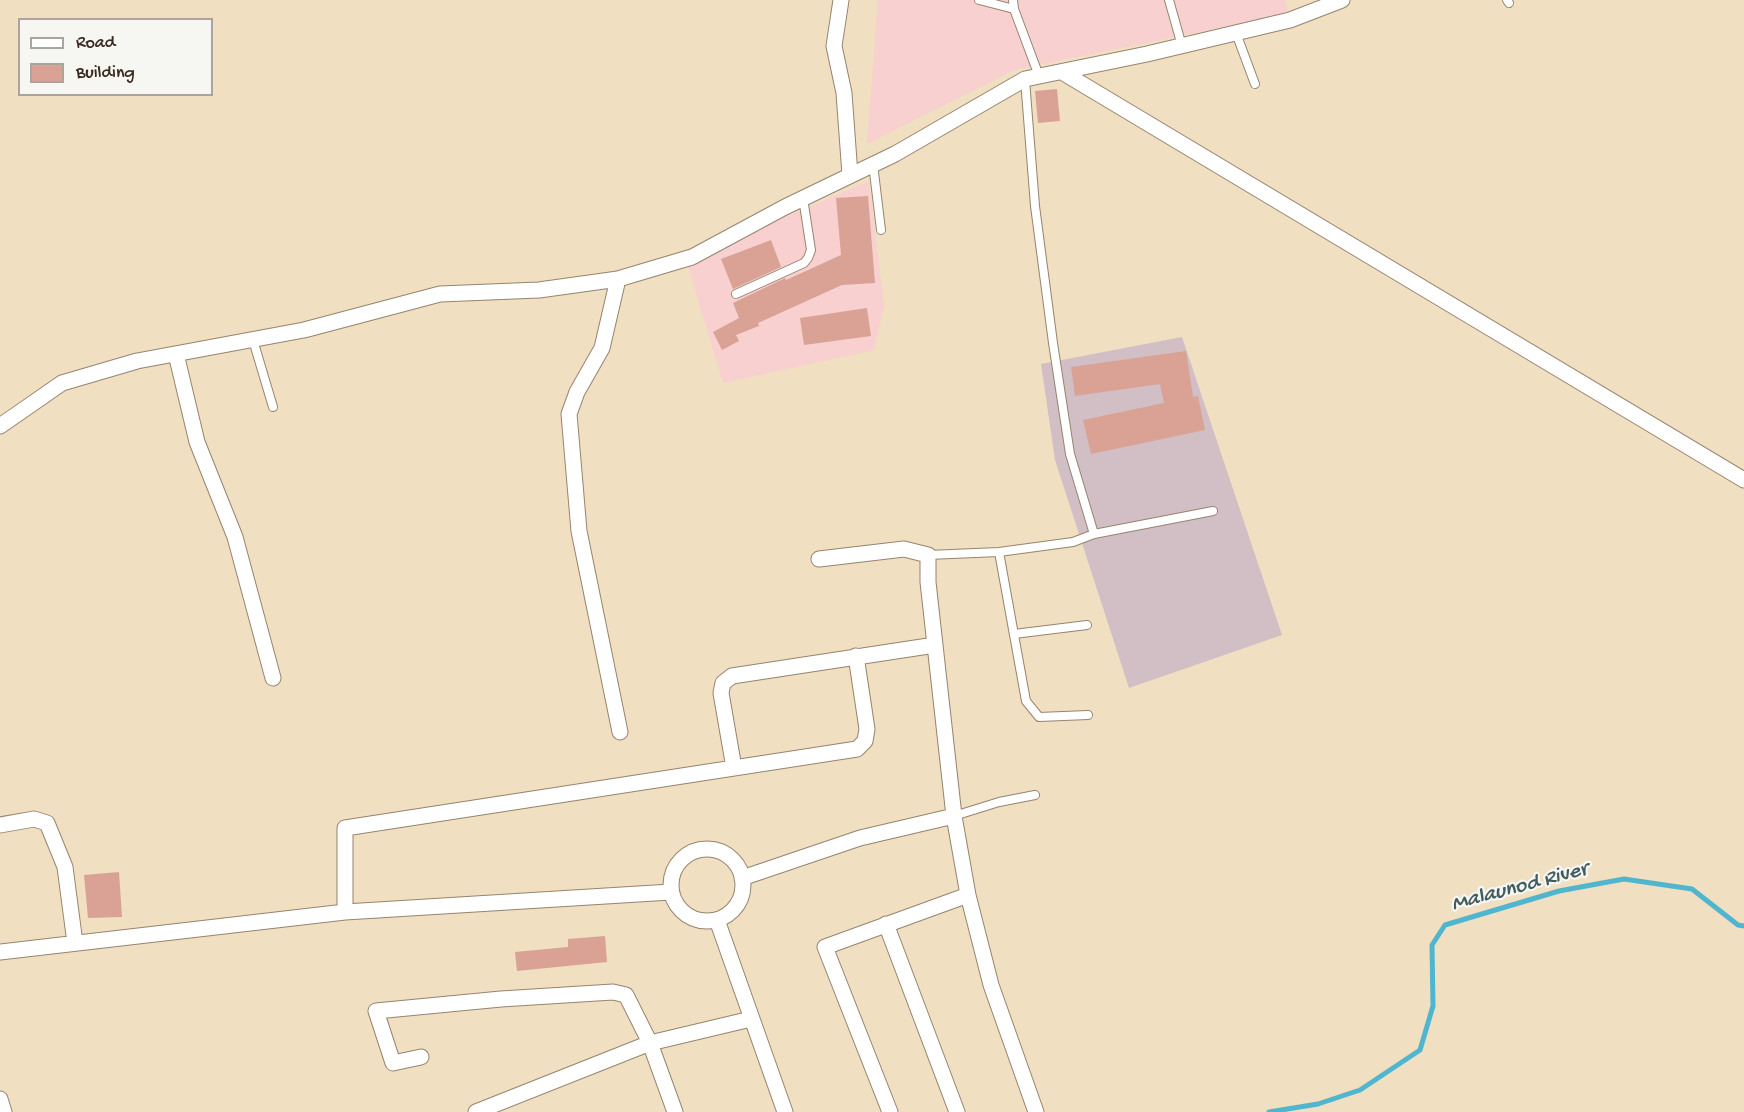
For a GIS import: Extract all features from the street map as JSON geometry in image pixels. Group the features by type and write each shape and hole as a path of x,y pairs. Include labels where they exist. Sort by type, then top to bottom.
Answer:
{"street":[{"path":"841,0 834,46 844,93 850,176"},
{"path":"0,426 62,383 136,361 304,330 440,294 539,290 618,279 692,257 803,198 895,154 1032,78 1290,20 1342,0"},
{"path":"1062,72 1744,480"},
{"path":"618,279 602,348 577,392 569,414 579,531 620,732"},
{"path":"176,354 197,442 235,537 273,678"},
{"path":"819,559 904,549 928,555 935,645 954,816 968,895 991,985 1036,1112"},
{"path":"734,768 721,693 723,683 732,676 935,645"},
{"path":"345,912 345,828 857,748 865,741 867,729 856,656"},
{"path":"742,878 860,838 954,816"},
{"path":"0,825 34,819 46,823 65,867 75,944"},
{"path":"706,849 718,851 729,857 738,866 742,878 743,888 735,908 717,920 693,919 683,912 671,892 671,879 675,868 683,858 706,849"},
{"path":"0,952 345,912 671,892"},
{"path":"890,1112 825,947 968,895"},
{"path":"717,920 785,1112"},
{"path":"886,924 957,1112"},
{"path":"421,1057 393,1063 376,1011 501,999 613,992 626,995 650,1043 675,1112"},
{"path":"476,1112 650,1043 751,1019"},
{"path":"0,1100 4,1112"}],"lane":[{"path":"979,0 1013,4 1032,78 1035,206 1070,454 1094,534"},
{"path":"1170,0 1182,46"},
{"path":"1236,33 1255,84"},
{"path":"873,164 881,230"},
{"path":"736,294 808,258 811,250 803,198"},
{"path":"253,340 273,407"},
{"path":"928,555 999,552 1073,542 1094,534 1213,511"},
{"path":"999,552 1026,701 1040,717 1088,715"},
{"path":"1014,634 1087,625"},
{"path":"954,816 999,802 1035,795"}],"shaded area":[{"path":"878,0 1285,0 1289,14 1014,70 867,144"},
{"path":"869,181 884,306 874,350 723,383 688,267 781,219"},
{"path":"1182,337 1282,635 1129,688 1055,460 1041,364"}],"building":[{"path":"1057,89 1060,121 1038,123 1035,91"},
{"path":"868,196 875,283 842,285 758,323 759,326 736,335 739,341 722,350 713,332 739,318 733,303 841,255 836,198"},
{"path":"771,240 781,267 733,289 721,259"},
{"path":"867,308 871,336 804,345 800,318"},
{"path":"1186,351 1193,397 1198,396 1205,430 1091,454 1083,420 1164,403 1160,384 1075,396 1071,367"},
{"path":"119,872 122,917 88,918 84,875"},
{"path":"605,936 607,962 517,971 515,952 568,947 568,939"}],"waterway":[{"name":"Malaunod River","path":"1269,1112 1318,1104 1360,1090 1420,1050 1433,1006 1432,945 1445,925 1559,891 1624,879 1692,889 1738,925 1744,926"}]}
